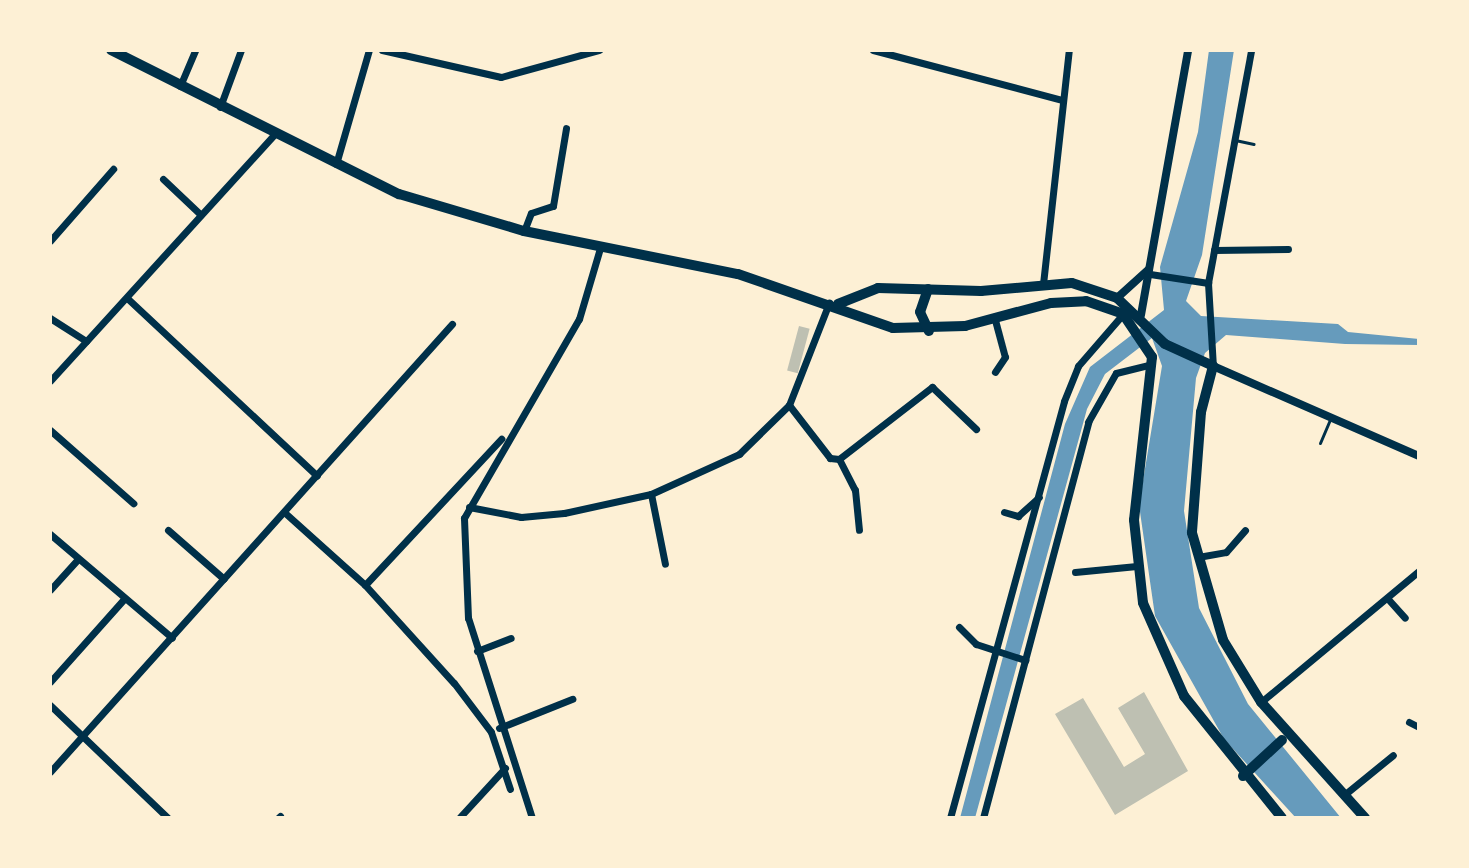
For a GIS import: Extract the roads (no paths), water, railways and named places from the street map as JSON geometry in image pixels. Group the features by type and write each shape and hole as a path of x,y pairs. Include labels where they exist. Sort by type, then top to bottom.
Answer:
{"main road":[{"path":"111,50 335,166 399,194 524,231 738,274 834,303 893,328 929,331 1086,301 1140,319"},
{"path":"834,303 878,288 1043,284 1093,286 1117,298 1165,344 1210,361 1194,476 1198,557 1223,640 1261,702 1365,818"},
{"path":"928,289 920,312 929,331"},
{"path":"1140,319 1152,364 1134,520 1137,566 1154,631 1184,696 1282,818"},
{"path":"1272,715 1281,741 1309,755"},
{"path":"1246,773 1281,741"}],"street":[{"path":"180,86 195,50"},
{"path":"220,107 241,50"},
{"path":"335,166 369,50"},
{"path":"382,50 501,77 599,50"},
{"path":"873,50 1062,100"},
{"path":"1043,284 1069,50"},
{"path":"1140,319 1152,272 1188,50"},
{"path":"1251,50 1208,283 1210,361 1419,456"},
{"path":"524,231 531,213 553,206 566,128"},
{"path":"50,381 275,134"},
{"path":"50,241 113,169"},
{"path":"163,179 201,215"},
{"path":"532,818 499,728 477,651 461,558 469,507 508,431 579,319 600,248"},
{"path":"1214,250 1288,249"},
{"path":"1117,298 1152,272 1208,283"},
{"path":"127,298 317,476"},
{"path":"469,507 544,516 651,494 739,454 789,405 834,303"},
{"path":"950,818 1000,653 1039,497 1078,366 1123,314"},
{"path":"50,318 86,341"},
{"path":"995,320 1005,357 995,372"},
{"path":"50,772 452,324"},
{"path":"983,818 1088,422 1116,373 1152,364"},
{"path":"789,405 830,458 839,459 932,387 976,429"},
{"path":"50,430 133,503"},
{"path":"365,585 508,431"},
{"path":"839,459 855,490 859,530"},
{"path":"651,494 665,564"},
{"path":"1004,512 1018,516 1039,497"},
{"path":"284,512 365,585 454,683 491,732 510,789"},
{"path":"168,530 224,579"},
{"path":"1198,557 1226,552 1245,530"},
{"path":"50,534 172,638"},
{"path":"50,590 78,559"},
{"path":"1075,572 1137,566"},
{"path":"1261,702 1419,571"},
{"path":"50,682 124,599"},
{"path":"1388,599 1405,618"},
{"path":"959,627 1000,653 1024,659"},
{"path":"477,651 511,638"},
{"path":"499,728 572,699"},
{"path":"50,705 84,734 168,818"},
{"path":"1409,722 1419,727"},
{"path":"1344,795 1393,755"},
{"path":"459,818 505,768"}],"lane":[{"path":"1235,140 1254,144"},
{"path":"1320,443 1331,417"}],"water":[{"path":"1209,50 1234,50 1202,255 1186,301 1201,316 1338,324 1348,332 1419,339 1419,345 1345,344 1226,335 1205,353 1196,378 1184,511 1199,608 1248,704 1341,818 1296,818 1224,739 1155,616 1139,505 1162,366 1152,338 1105,374 1087,409 975,818 960,818 1065,424 1090,367 1164,310 1160,267 1198,132"}]}
